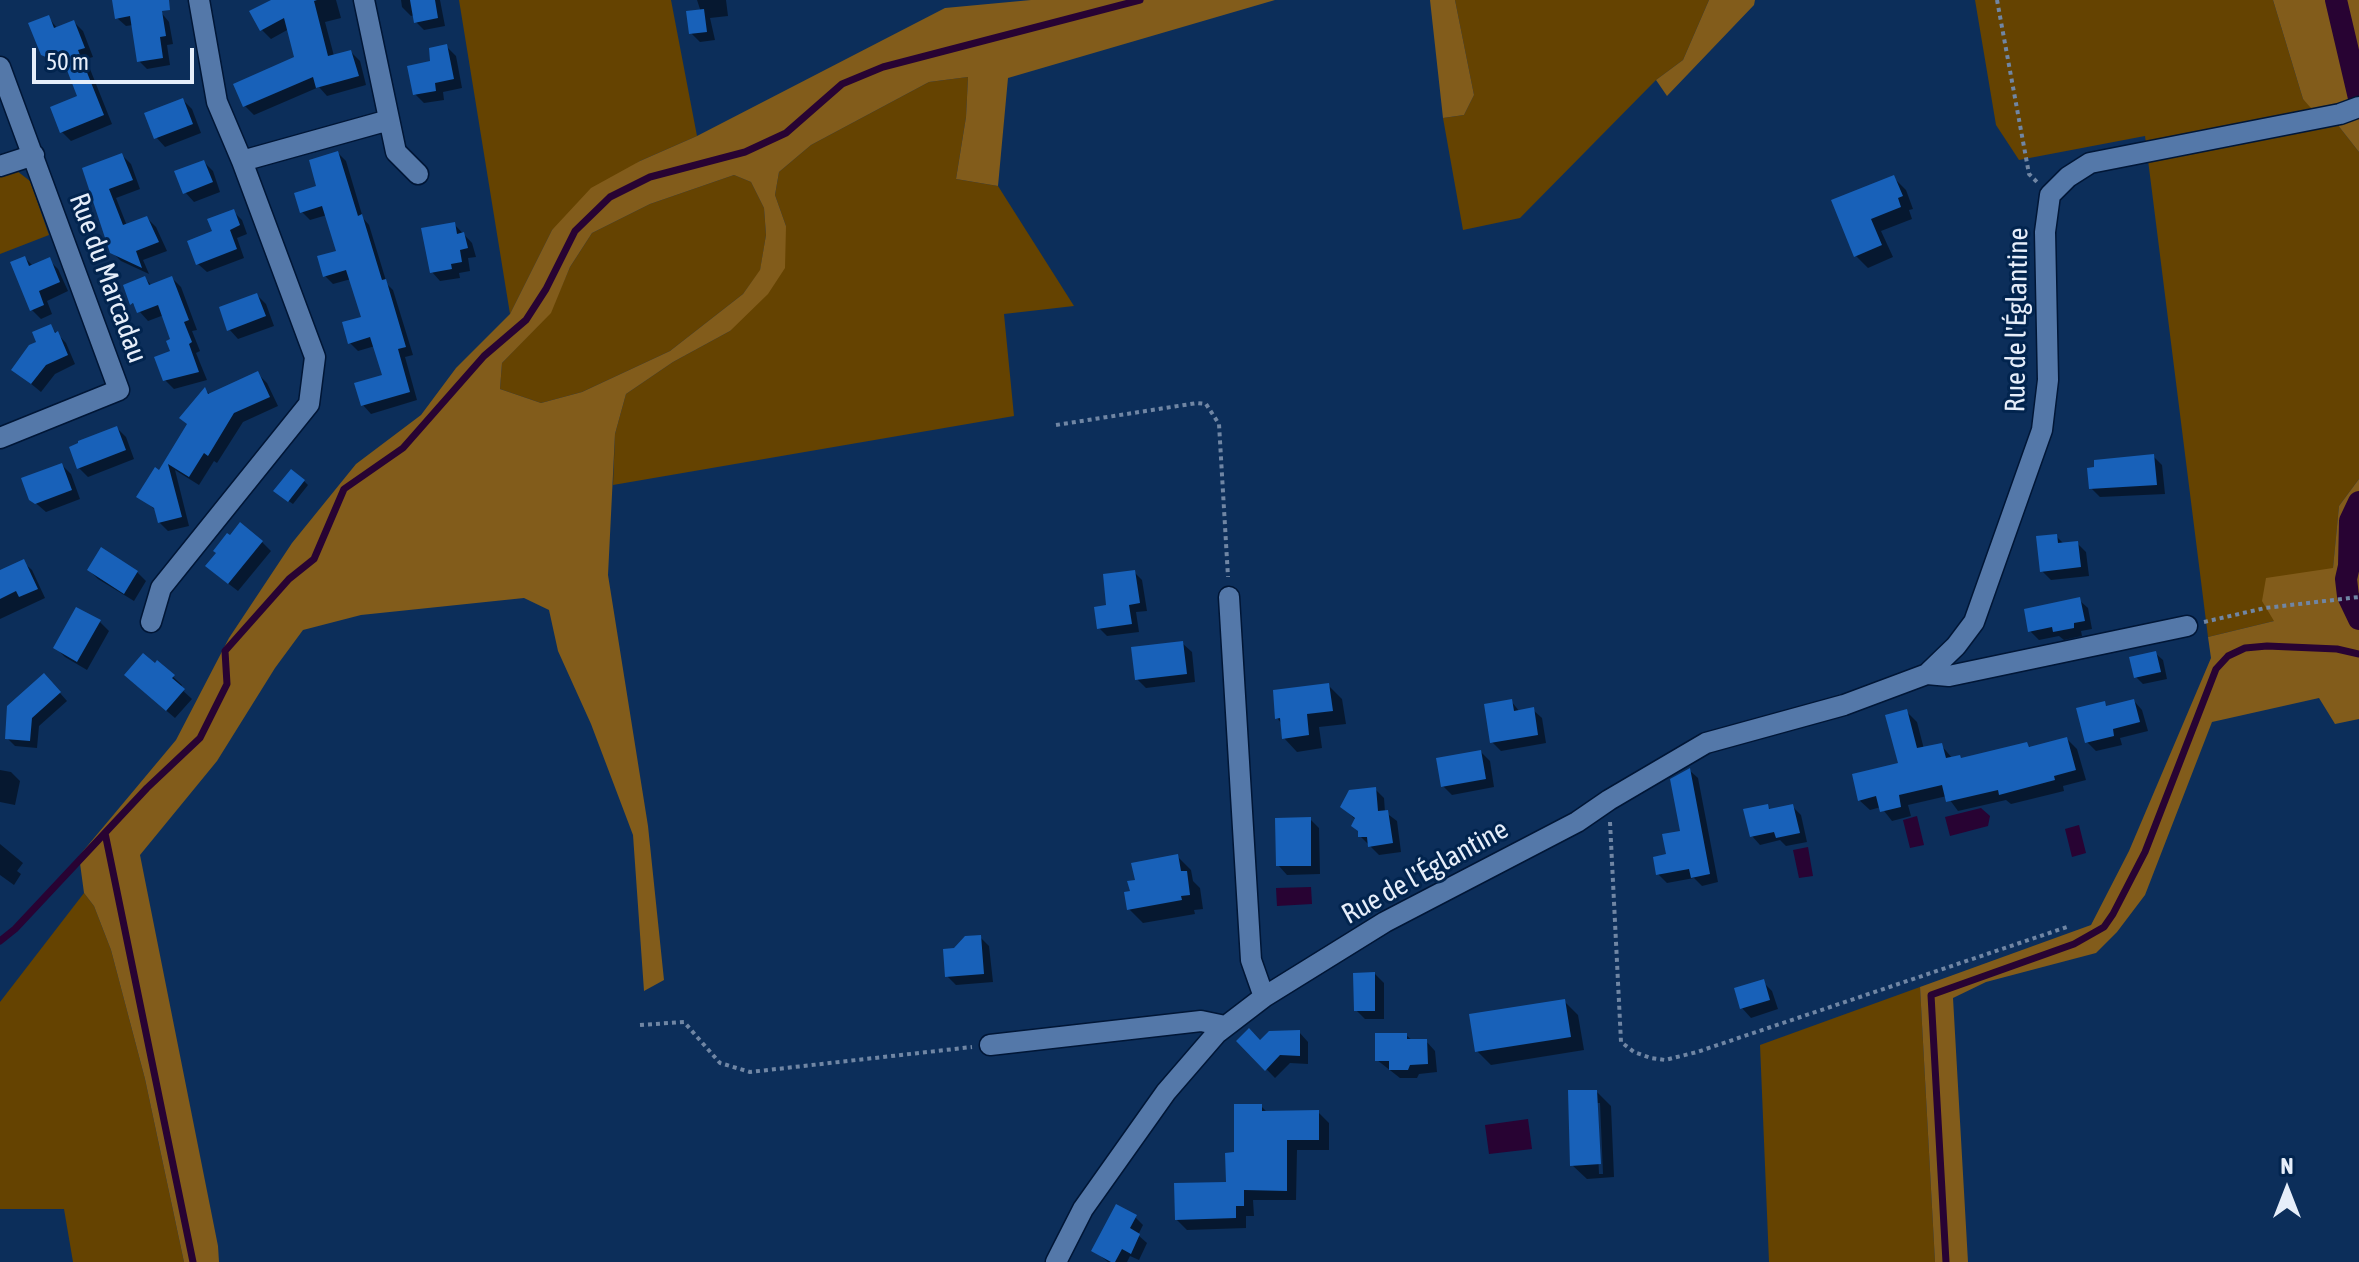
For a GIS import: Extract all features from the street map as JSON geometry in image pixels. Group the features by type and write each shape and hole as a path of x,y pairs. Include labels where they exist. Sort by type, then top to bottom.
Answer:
{"street":[{"path":"151,622 161,588 309,404 315,357 217,102 199,0"},
{"path":"364,0 396,152 418,174"},
{"name":"Rue du Marcadau","path":"0,67 119,390 0,438"},
{"name":"Rue de l'Églantine","path":"1056,1262 1083,1209 1166,1092 1225,1026 1264,997 1385,922 1577,822 1706,743 1844,705 1927,674 1956,646 1974,622 2042,430 2048,380 2045,232 2050,195 2068,177 2090,163 2349,110"},
{"path":"242,161 389,120"},
{"path":"0,166 34,155"},
{"path":"1229,597 1251,960 1264,997"},
{"name":"Rue de l'Églantine","path":"1927,674 1949,676 2187,626"},
{"path":"990,1045 1201,1021 1225,1026"}],"path":[{"path":"1997,0 2029,174 2050,195"},
{"path":"1056,425 1206,404 1219,424 1229,597"},
{"path":"2187,626 2265,608 2359,597"},
{"path":"1609,800 1621,1042 1634,1052 1651,1058 1665,1060 1697,1052 2067,927"},
{"path":"640,1025 684,1022 720,1063 750,1072 990,1045"}],"shaded area":[{"path":"459,0 671,0 697,136 640,161 552,230 510,314"},
{"path":"1031,0 1275,0 1008,78 998,186 956,179 966,117 968,77 929,82 811,145 779,172 775,195 786,226 785,268 768,294 730,331 673,362 626,394 615,434 608,575 648,826 664,980 644,991 633,835 591,724 558,651 549,610 524,598 361,615 303,630 275,668 217,761 140,855 218,1246 219,1262 184,1262 145,1079 111,950 94,906 84,893 79,856 176,740 229,638 292,543 356,464 421,415 456,368 510,314 552,230 591,188 945,8","holes":["734,175 751,182 764,208 766,235 760,270 743,294 670,351 582,392 541,403 500,389 502,363 551,313 570,267 592,233 650,204"]},
{"path":"1430,0 1455,0 1474,95 1464,115 1443,118"},
{"path":"1455,0 1709,0 1683,60 1656,80 1520,218 1463,230 1443,118 1464,115 1474,95"},
{"path":"1709,0 1755,0 1754,5 1667,96 1656,80 1683,60"},
{"path":"1975,0 2273,0 2303,99 2337,124 2359,152 2359,479 2339,506 2333,569 2274,621 2208,637 2145,136 2019,160 1996,125"},
{"path":"2273,0 2359,0 2359,152 2337,124 2303,99"},
{"path":"968,77 966,117 956,179 998,186 1074,306 1004,314 1014,416 613,485 615,434 626,394 673,362 730,331 786,226 775,195 779,172 811,145 929,82"},
{"path":"17,171 30,181 49,235 0,254 0,176"},
{"path":"734,175 751,182 764,208 766,235 760,271 743,294 670,351 582,392 541,403 500,389 502,363 550,313 570,267 592,233 650,204"},
{"path":"2359,479 2359,719 2335,724 2319,698 2212,722 2145,895 2117,932 2096,953 1986,982 1953,998 1968,1262 1935,1262 1920,987 2091,925 2129,851 2211,658 2208,637 2274,621 2262,601 2266,578 2333,568 2339,506"},
{"path":"1981,808 1990,816 1988,826 1950,836 1945,817"},
{"path":"1917,816 1924,845 1910,848 1903,820"},
{"path":"2079,825 2086,853 2072,857 2065,829"},
{"path":"1808,847 1813,876 1799,878 1793,850"},
{"path":"1311,887 1312,904 1277,906 1276,888"},
{"path":"84,893 94,906 111,950 145,1079 184,1262 73,1262 64,1209 0,1209 0,1002"},
{"path":"1920,987 1935,1262 1769,1262 1760,1045"},
{"path":"1528,1119 1532,1149 1489,1154 1485,1125"}],"building":[{"path":"112,0 169,0 170,10 162,11 166,36 160,37 163,58 137,62 130,16 115,19"},
{"path":"271,0 317,0 314,1 328,56 351,50 359,76 316,88 313,77 243,107 233,84 294,57 284,18 260,31 249,11"},
{"path":"410,0 435,0 438,18 414,23"},
{"path":"704,9 707,32 689,34 686,11"},
{"path":"49,15 54,28 74,20 85,48 78,50 104,115 60,133 50,107 77,96 65,65 41,55 28,23"},
{"path":"447,44 454,79 435,83 436,91 413,95 407,66 430,61 429,48"},
{"path":"183,98 193,124 154,139 144,113"},
{"path":"338,151 382,280 386,279 406,347 398,349 410,392 361,406 354,383 382,375 370,337 348,344 342,322 361,317 346,270 323,277 317,256 336,251 322,206 300,213 294,193 316,186 309,160"},
{"path":"122,153 133,180 109,189 123,225 147,216 159,242 136,251 142,268 110,253 82,168"},
{"path":"204,160 213,182 183,194 174,171"},
{"path":"1894,175 1903,196 1898,198 1901,207 1871,219 1882,245 1854,257 1831,200"},
{"path":"234,209 240,225 230,230 237,249 196,265 187,241 212,231 207,219"},
{"path":"455,222 457,234 464,232 468,248 460,250 462,262 451,264 452,269 430,273 421,228"},
{"path":"25,256 29,266 50,257 60,282 39,291 44,305 30,311 10,262"},
{"path":"145,276 149,285 172,276 189,320 184,322 199,372 163,381 154,357 170,351 166,341 170,339 158,305 137,313 133,303 130,305 123,285"},
{"path":"257,293 266,316 227,331 219,307"},
{"path":"51,324 55,333 58,331 68,355 46,365 31,384 11,370 29,345 36,342 32,332"},
{"path":"258,371 270,397 234,413 208,456 204,453 189,477 168,464 182,517 158,523 154,508 136,497 155,467 159,470 187,424 179,418 205,387 208,394"},
{"path":"117,426 126,450 77,469 69,447"},
{"path":"2154,454 2157,485 2089,489 2087,468 2094,467 2094,460"},
{"path":"62,463 72,490 35,504 29,500 21,478"},
{"path":"291,469 305,480 288,502 273,491"},
{"path":"240,522 263,541 228,584 205,566 227,533 230,535"},
{"path":"2057,534 2058,543 2078,541 2081,567 2040,572 2036,536"},
{"path":"101,547 138,571 124,594 87,570"},
{"path":"24,559 38,589 19,597 16,591 0,599 0,570"},
{"path":"1135,570 1140,603 1129,605 1132,624 1097,629 1094,607 1106,605 1103,574"},
{"path":"2080,597 2085,621 2074,623 2074,628 2053,632 2052,627 2028,632 2024,609"},
{"path":"76,607 101,620 77,662 53,648"},
{"path":"1183,641 1187,674 1135,680 1131,647"},
{"path":"2156,651 2161,672 2134,678 2129,657"},
{"path":"143,653 175,675 172,678 185,689 166,711 124,675"},
{"path":"44,673 61,692 32,718 30,741 5,739 7,706"},
{"path":"1329,683 1333,711 1307,714 1309,735 1282,739 1280,718 1275,719 1273,690"},
{"path":"1512,699 1514,711 1534,707 1538,735 1490,743 1484,704"},
{"path":"2134,699 2140,722 2113,729 2114,736 2085,743 2076,708 2105,701 2106,706"},
{"path":"1907,709 1917,748 1942,743 1946,758 1960,755 1961,758 2027,742 2029,747 2067,737 2076,770 2054,776 2055,780 1999,795 1998,790 1946,802 1942,785 1899,795 1901,807 1880,812 1876,796 1858,801 1852,774 1898,763 1885,715"},
{"path":"1481,750 1486,779 1441,787 1436,758"},
{"path":"1690,768 1710,874 1691,878 1689,869 1656,875 1653,857 1666,854 1662,834 1680,831 1670,779"},
{"path":"1376,787 1378,811 1388,810 1393,843 1368,847 1367,837 1358,837 1358,831 1351,826 1355,818 1340,807 1349,790"},
{"path":"1768,804 1769,809 1793,804 1800,833 1776,838 1774,832 1750,837 1743,809"},
{"path":"1311,817 1311,866 1276,866 1275,818"},
{"path":"1178,854 1181,871 1187,871 1190,895 1181,896 1182,900 1127,910 1124,892 1130,891 1127,881 1135,880 1131,863"},
{"path":"981,935 984,974 945,977 943,949 954,948 965,936"},
{"path":"1375,972 1375,1011 1354,1011 1353,973"},
{"path":"1764,979 1770,1000 1740,1009 1734,988"},
{"path":"1565,999 1571,1037 1475,1052 1469,1014"},
{"path":"1249,1028 1260,1040 1269,1031 1300,1030 1300,1056 1280,1055 1265,1071 1236,1041"},
{"path":"1375,1033 1407,1033 1407,1039 1427,1039 1428,1064 1410,1065 1408,1070 1389,1070 1389,1061 1375,1061"},
{"path":"1568,1090 1597,1090 1601,1164 1570,1166"},
{"path":"1234,1104 1262,1104 1262,1111 1319,1110 1319,1140 1287,1140 1287,1191 1244,1190 1244,1206 1236,1206 1236,1218 1175,1220 1174,1183 1226,1182 1225,1153 1234,1152"},
{"path":"1116,1204 1137,1215 1130,1228 1140,1234 1131,1254 1122,1249 1115,1262 1111,1262 1091,1251"}],"waterway":[{"path":"0,941 15,929 147,788 200,738 227,684 225,651 289,579 314,559 344,489 403,448 484,356 526,320 546,289 575,231 610,197 650,177 745,152 786,133 842,84 883,67 1140,0"},
{"path":"2336,0 2359,98"},
{"path":"2359,502 2350,521 2346,579 2348,596 2359,619"},
{"path":"1946,1262 1931,995 2074,944 2104,927 2145,852 2216,669 2228,656 2245,648 2267,646 2337,649 2359,654"},
{"path":"105,833 193,1262"}]}
